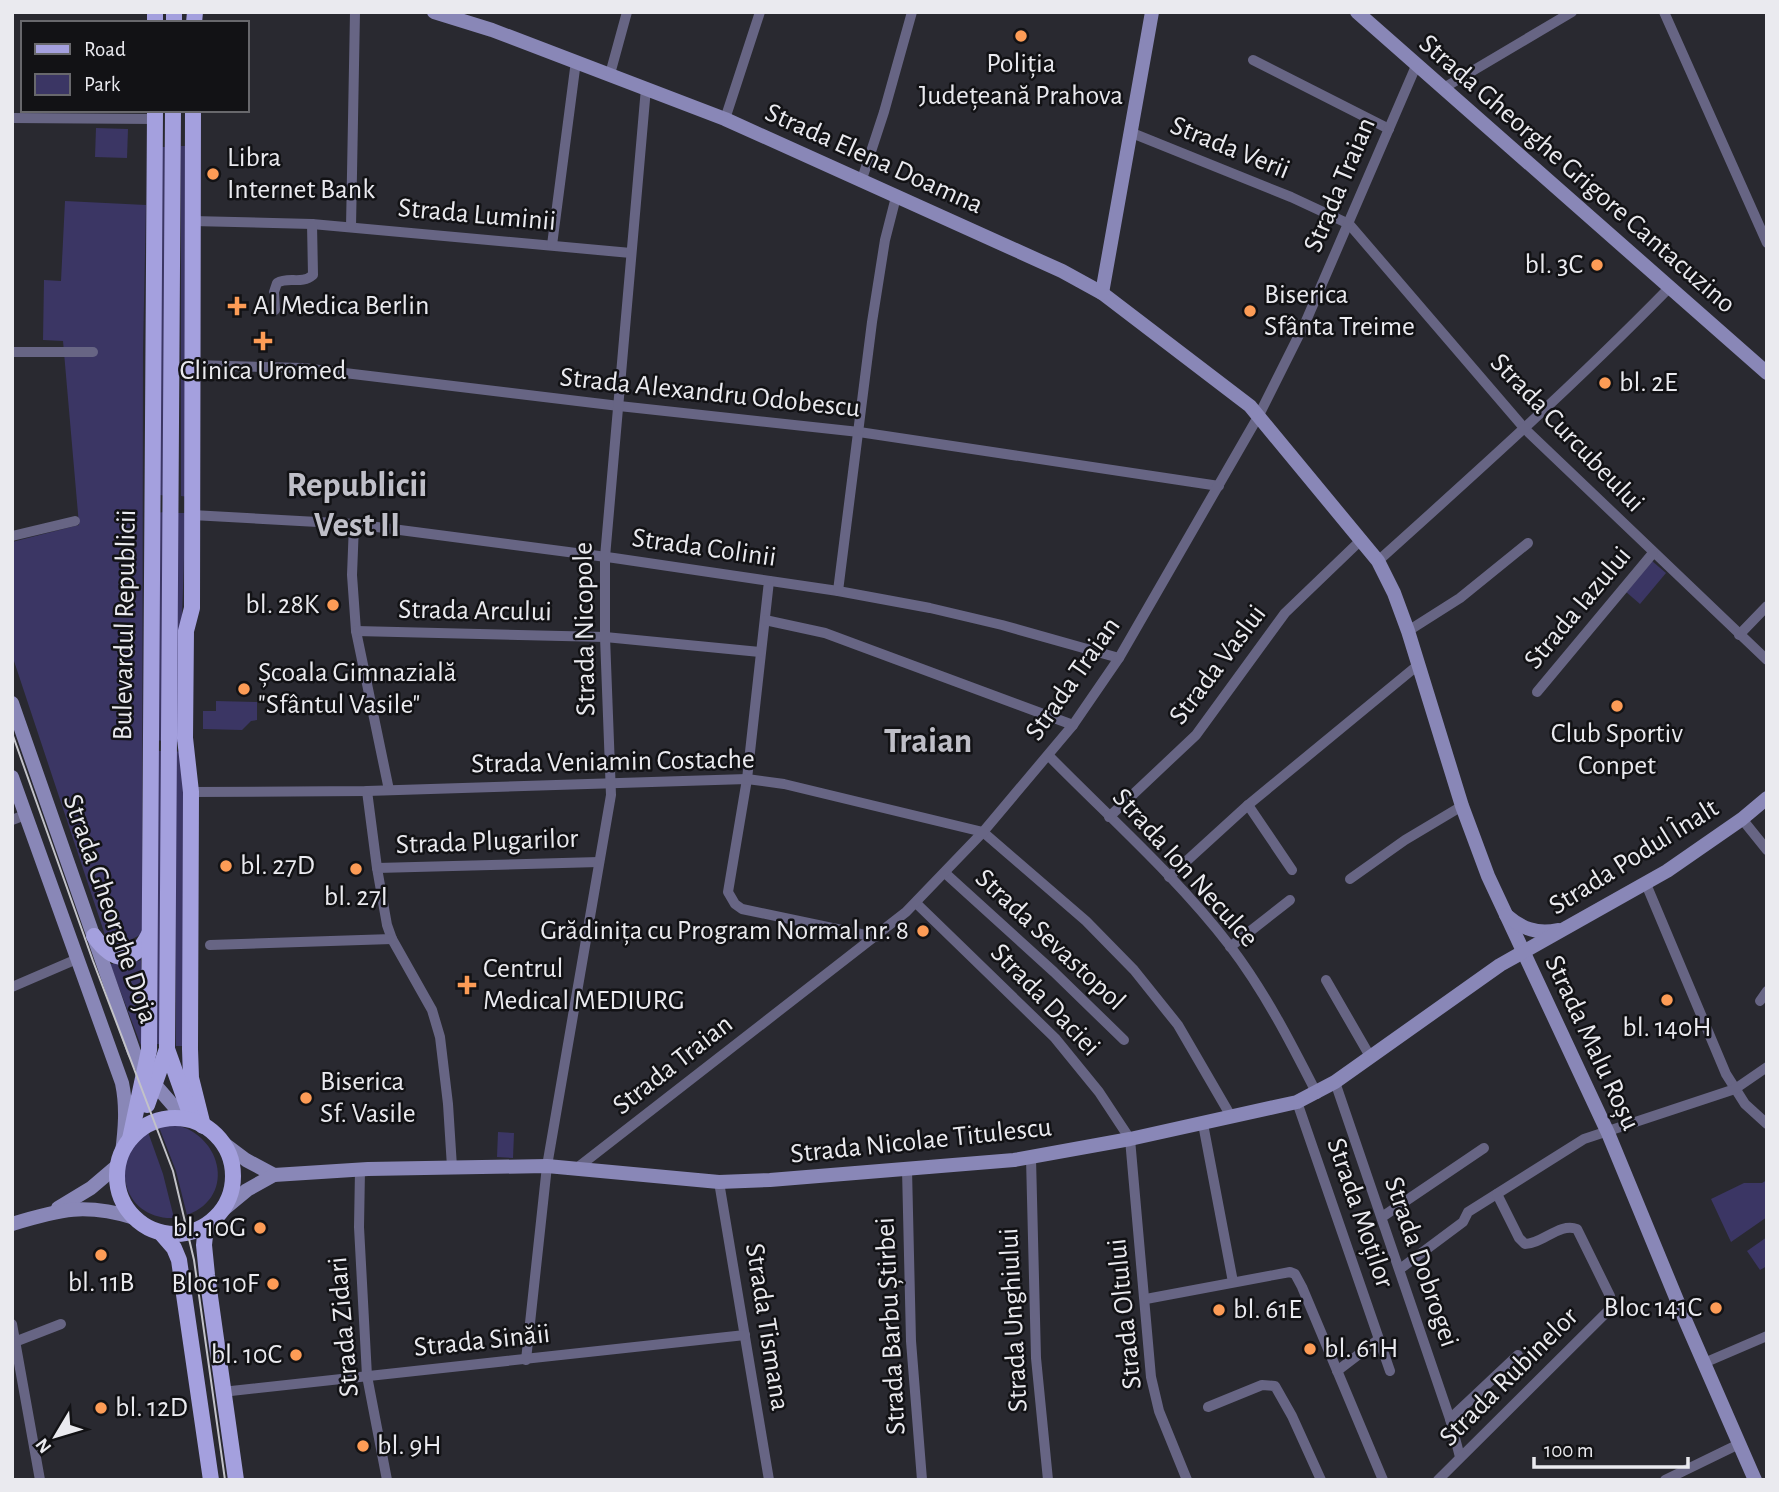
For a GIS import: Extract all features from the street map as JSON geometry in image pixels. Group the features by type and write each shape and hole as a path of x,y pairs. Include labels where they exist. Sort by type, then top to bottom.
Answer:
{"main road":[{"name":"Bulevardul Republicii","path":"173,112 167,1049 194,1122"},
{"path":"193,112 192,608 186,631 184,738 191,792 190,1049 194,1122"},
{"name":"Bulevardul Republicii","path":"149,1079 155,115"},
{"path":"94,936 112,956 124,958 142,948 149,934"},
{"name":"Bulevardul Republicii","path":"127,1147 149,1079 167,1049"},
{"path":"158,1121 194,1122 222,1142 232,1163 229,1198 224,1209 206,1226 184,1234 161,1233 135,1219 120,1194 117,1180 127,1147 158,1121"},
{"path":"206,1226 204,1245 236,1480"},
{"path":"161,1233 174,1248 179,1260 211,1480"}],"street":[{"path":"351,227 355,12"},
{"name":"Strada Elena Doamna","path":"434,12 576,61 725,120 1015,249 1102,293 1259,415"},
{"path":"610,74 627,12"},
{"path":"725,120 760,12"},
{"path":"860,182 884,111 912,12"},
{"path":"1102,293 1152,12"},
{"name":"Strada Gheorghe Grigore Cantacuzino","path":"1357,12 1767,373"},
{"path":"1442,89 1572,12"},
{"path":"1664,12 1767,243"},
{"path":"1253,60 1389,130"},
{"path":"552,245 576,61"},
{"name":"Strada Traian","path":"578,1168 916,903 983,832 1073,726 1119,659 1259,415 1298,338 1416,66"},
{"name":"Strada Nicopole","path":"526,1360 547,1166 611,782 605,637 605,557 646,88"},
{"path":"12,118 155,115"},
{"name":"Strada Verii","path":"1132,133 1340,217 1349,224"},
{"path":"838,591 872,322 885,240 896,197"},
{"path":"1755,218 1767,210"},
{"name":"Strada Luminii","path":"192,221 312,224 631,253"},
{"path":"275,310 274,292 277,283 281,280 306,281 313,275 312,224"},
{"name":"Strada Curcubeului","path":"1349,224 1525,429 1767,660"},
{"path":"1378,561 1594,365 1669,288"},
{"path":"12,352 93,352"},
{"name":"Strada Alexandru Odobescu","path":"193,365 303,368 620,407 859,432 1219,486"},
{"name":"Strada Malu Roșu","path":"1259,415 1362,539 1378,561 1394,593 1462,806 1504,913 1608,1133 1755,1480"},
{"name":"Strada Colinii","path":"192,515 354,524 838,591 1002,625 1119,659"},
{"path":"12,536 75,521"},
{"path":"354,524 352,575 356,631 389,790"},
{"name":"Strada Vaslui","path":"1109,817 1204,727 1285,613 1362,539"},
{"path":"1408,631 1460,598 1528,543"},
{"name":"Strada Iazului","path":"1537,692 1653,553"},
{"path":"769,581 747,779 728,892 735,904 742,909 875,937"},
{"path":"1739,635 1767,606"},
{"path":"765,620 825,633 1073,726"},
{"name":"Strada Arcului","path":"356,631 605,637 760,652"},
{"path":"1169,877 1248,805 1418,665"},
{"name":"Strada Gheorghe Doja","path":"12,703 134,1052 149,1079 194,1122"},
{"name":"Strada Ion Neculce","path":"1049,756 1200,909 1269,1004 1317,1094"},
{"name":"Strada Gheorghe Doja","path":"12,778 19,818 77,959 122,1083 127,1147"},
{"name":"Strada Veniamin Costache","path":"191,792 367,791 747,779 783,784 983,832 1086,921 1134,970 1178,1026 1232,1118"},
{"path":"367,791 387,925 392,939 432,1010 440,1037 452,1167"},
{"name":"Strada Podul Înalt","path":"1523,953 1646,884 1742,819 1767,798"},
{"path":"1248,805 1292,870"},
{"path":"1350,879 1405,840 1462,806"},
{"path":"1742,819 1767,850"},
{"name":"Strada Plugarilor","path":"377,868 599,862"},
{"name":"Strada Sevastopol","path":"945,873 1124,1040"},
{"path":"1646,884 1735,1089 1745,1104 1767,1124"},
{"path":"1230,947 1290,900"},
{"name":"Strada Daciei","path":"916,903 1055,1038 1099,1092 1130,1139"},
{"path":"1504,913 1528,929 1551,932 1569,927"},
{"path":"210,945 392,939"},
{"name":"Strada Nicolae Titulescu","path":"224,1209 247,1190 274,1175 360,1170 547,1166 719,1182 1031,1158 1130,1139 1232,1118 1297,1102 1317,1094 1500,965 1523,953"},
{"path":"12,987 77,959"},
{"path":"1326,980 1371,1058"},
{"path":"1760,1001 1767,991"},
{"path":"1400,1269 1463,1222 1468,1212 1584,1139 1735,1089 1767,1067"},
{"name":"Strada Dobrogei","path":"1335,1082 1400,1269 1460,1457"},
{"name":"Strada Moților","path":"1297,1102 1390,1371"},
{"path":"1203,1124 1233,1282"},
{"name":"Strada Oltului","path":"1130,1139 1154,1394 1187,1480"},
{"path":"222,1142 246,1160 274,1175"},
{"path":"12,1224 44,1214 77,1198 127,1147"},
{"path":"1382,1217 1484,1148"},
{"name":"Strada Unghiului","path":"1031,1158 1036,1359 1048,1480"},
{"name":"Strada Barbu Știrbei","path":"908,1169 911,1341 922,1480"},
{"name":"Strada Zidari","path":"360,1170 359,1227 367,1376 387,1480"},
{"name":"Strada Tismana","path":"719,1182 769,1480"},
{"name":"Strada Rubinelor","path":"1438,1480 1612,1307 1610,1296 1577,1229 1568,1227 1532,1244 1525,1244 1519,1238 1497,1194"},
{"path":"44,1214 95,1208 135,1219"},
{"path":"1146,1299 1290,1272 1295,1274 1303,1287 1383,1480"},
{"path":"12,1324 40,1480"},
{"path":"14,1342 61,1324"},
{"name":"Strada Sinăii","path":"222,1391 746,1335"},
{"path":"1704,1363 1767,1336"},
{"path":"1337,1371 1379,1339"},
{"path":"1450,1419 1518,1356"},
{"path":"1208,1407 1262,1385 1275,1386 1321,1480"},
{"path":"1665,1480 1690,1474 1739,1444"}],"green space":[{"path":"96,128 128,129 127,158 95,157"},
{"path":"181,146 189,146 189,497 181,496"},
{"path":"162,147 170,147 168,496 160,495"},
{"path":"65,201 146,205 143,350 142,934 121,944 106,938 12,655 12,542 79,525 63,341 43,340 44,280 61,281"},
{"path":"164,512 165,741 154,740 156,513"},
{"path":"176,513 185,513 178,742 174,742"},
{"path":"1652,561 1666,573 1640,604 1625,591"},
{"path":"216,701 257,702 257,720 251,721 242,730 203,729 203,711 216,711"},
{"path":"157,751 165,751 162,1044 155,1044"},
{"path":"175,751 180,752 186,809 182,1046 176,1046"},
{"path":"141,960 145,1056 110,964 129,964"},
{"path":"170,1124 187,1129 201,1138 211,1150 217,1165 218,1179 213,1194 203,1206 187,1215 176,1171 159,1127"},
{"path":"148,1132 163,1174 174,1218 157,1216 143,1209 133,1199 127,1186 125,1172 128,1158 135,1144"},
{"path":"498,1132 514,1133 513,1158 497,1157"},
{"path":"1767,1180 1767,1217 1731,1242 1711,1199 1744,1183 1762,1183"},
{"path":"1767,1237 1767,1266 1760,1270 1747,1251"}],"tram line":[{"path":"12,733 93,961 173,1171 194,1260 225,1480"}],"place":[{"name":"Poliția Județeană Prahova","path":"1021,36"},
{"name":"Libra Internet Bank","path":"213,174"},
{"name":"bl. 3C","path":"1597,265"},
{"name":"Al Medica Berlin","path":"237,306"},
{"name":"Biserica Sfânta Treime","path":"1250,311"},
{"name":"Clinica Uromed","path":"263,341"},
{"name":"bl. 2E","path":"1605,383"},
{"name":"bl. 28K","path":"333,605"},
{"name":"Școala Gimnazială \"Sfântul Vasile\"","path":"244,689"},
{"name":"Club Sportiv Conpet","path":"1617,706"},
{"name":"bl. 27D","path":"226,866"},
{"name":"bl. 27I","path":"356,869"},
{"name":"Grădinița cu Program Normal nr. 8","path":"923,931"},
{"name":"Centrul Medical MEDIURG","path":"467,985"},
{"name":"bl. 140H","path":"1667,1000"},
{"name":"Biserica Sf. Vasile","path":"306,1098"},
{"name":"bl. 10G","path":"260,1228"},
{"name":"bl. 11B","path":"101,1255"},
{"name":"Bloc 10F","path":"273,1284"},
{"name":"Bloc 141C","path":"1716,1308"},
{"name":"bl. 61E","path":"1219,1310"},
{"name":"bl. 61H","path":"1310,1349"},
{"name":"bl. 10C","path":"296,1355"},
{"name":"bl. 12D","path":"101,1408"},
{"name":"bl. 9H","path":"363,1446"}],"district":[{"name":"Republicii Vest II","path":"357,505"},
{"name":"Traian","path":"928,741"}]}
